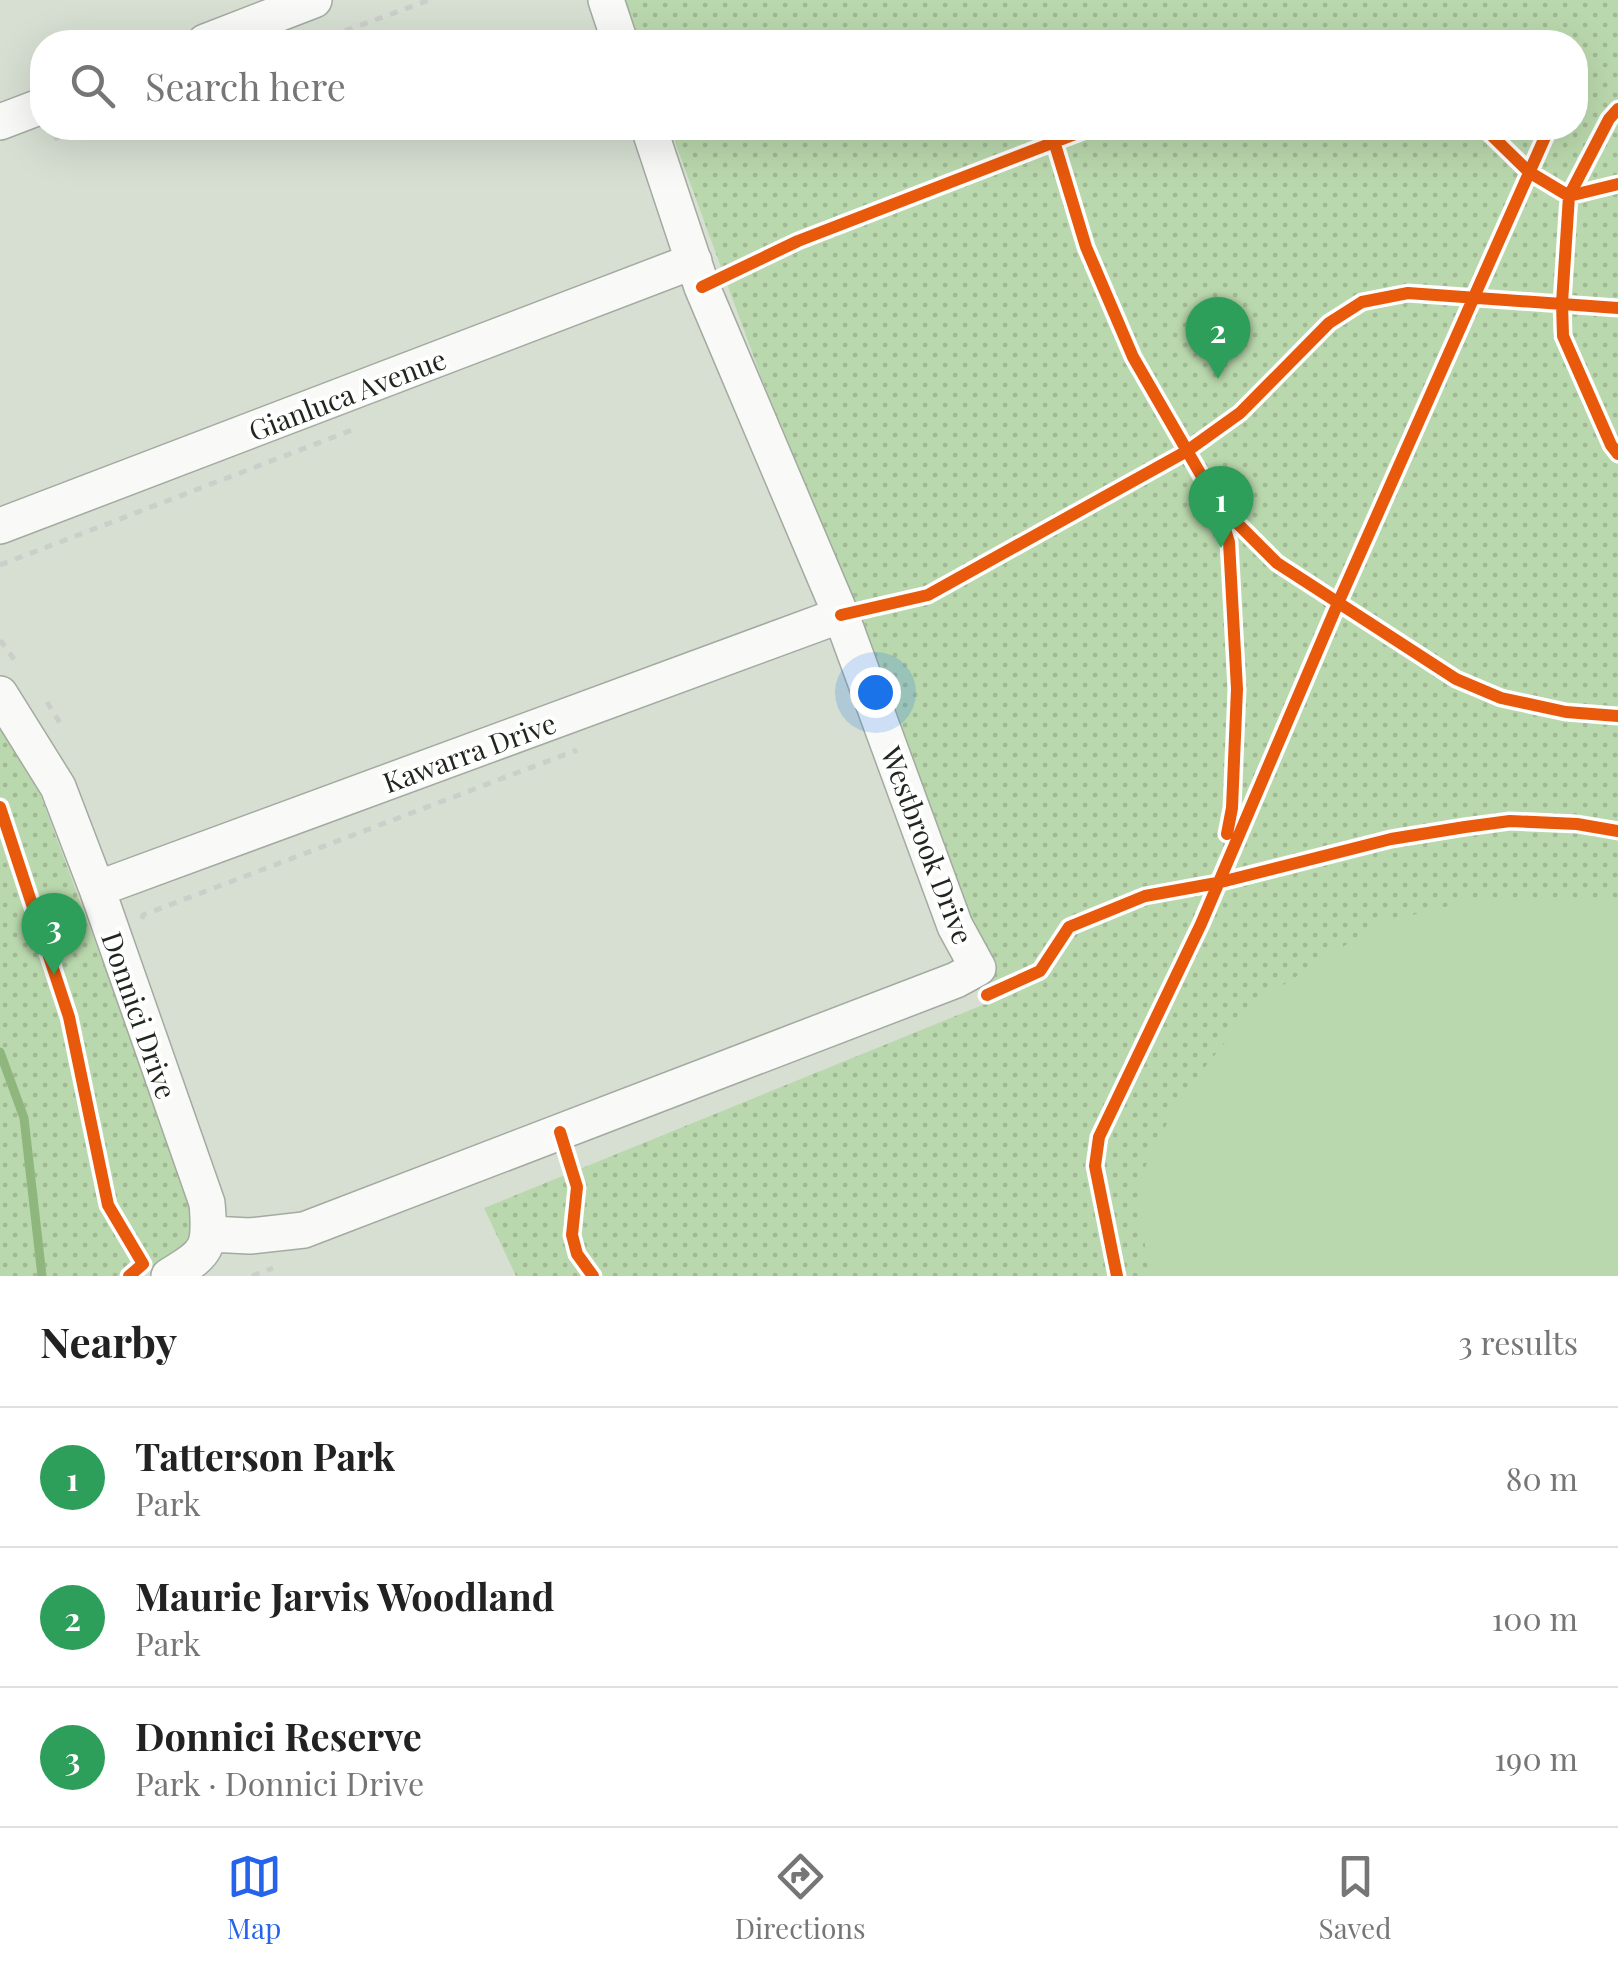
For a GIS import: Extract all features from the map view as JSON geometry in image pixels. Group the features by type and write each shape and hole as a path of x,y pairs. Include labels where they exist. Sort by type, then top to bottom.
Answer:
{"street":[{"path":"235,30 314,0"},
{"path":"606,0 616,30"},
{"path":"0,122 30,111"},
{"name":"Westbrook Drive","path":"210,1234 250,1236 304,1230 956,980 978,968 955,926 841,615 694,262 653,140"},
{"name":"Gianluca Avenue","path":"0,526 694,262"},
{"name":"Kawarra Drive","path":"97,888 841,615"},
{"name":"Donnici Drive","path":"0,694 58,787 207,1202 210,1234"},
{"path":"169,1276 198,1259 210,1234"}],"path":[{"path":"348,30 429,0"},
{"path":"0,565 354,429"},
{"path":"141,925 143,915 584,748"}],"green space":[{"path":"624,0 1618,0 1618,1276 516,1276 484,1208 990,1002 674,140 1588,140 1588,30 635,30"},
{"path":"0,718 24,751 191,1199 195,1228 189,1241 139,1276 0,1276"},
{"path":"1485,897 1598,899 1618,906 1618,1276 1149,1276 1137,1183 1181,1096 1261,999 1380,923"}],"waterway":[{"path":"0,1052 24,1118 42,1276"}],"cycle path":[{"path":"1618,109 1569,196 1562,303 1563,336 1618,454"},
{"path":"1054,140 1086,247 1133,357 1216,501 1229,542 1237,689 1232,808 1227,834"},
{"path":"702,287 798,241 1060,140"},
{"path":"1496,140 1529,172 1569,196 1618,184"},
{"path":"1117,1276 1095,1166 1099,1137 1201,924 1544,140"},
{"path":"841,615 928,595 1187,451 1240,413 1329,323 1362,302 1408,293 1618,308"},
{"path":"1221,507 1277,563 1456,679 1501,698 1566,712 1618,716"},
{"path":"0,807 69,1017 108,1205 143,1264 129,1276"},
{"path":"987,995 1040,971 1069,927 1145,896 1217,883 1391,839 1465,827 1510,821 1577,824 1618,831"},
{"path":"560,1132 577,1187 572,1235 577,1254 593,1276"}],"place":[{"name":"Maurie Jarvis Woodland","path":"1218,379"},
{"name":"Tatterson Park","path":"1221,548"},
{"name":"Donnici Reserve","path":"54,975"}]}
